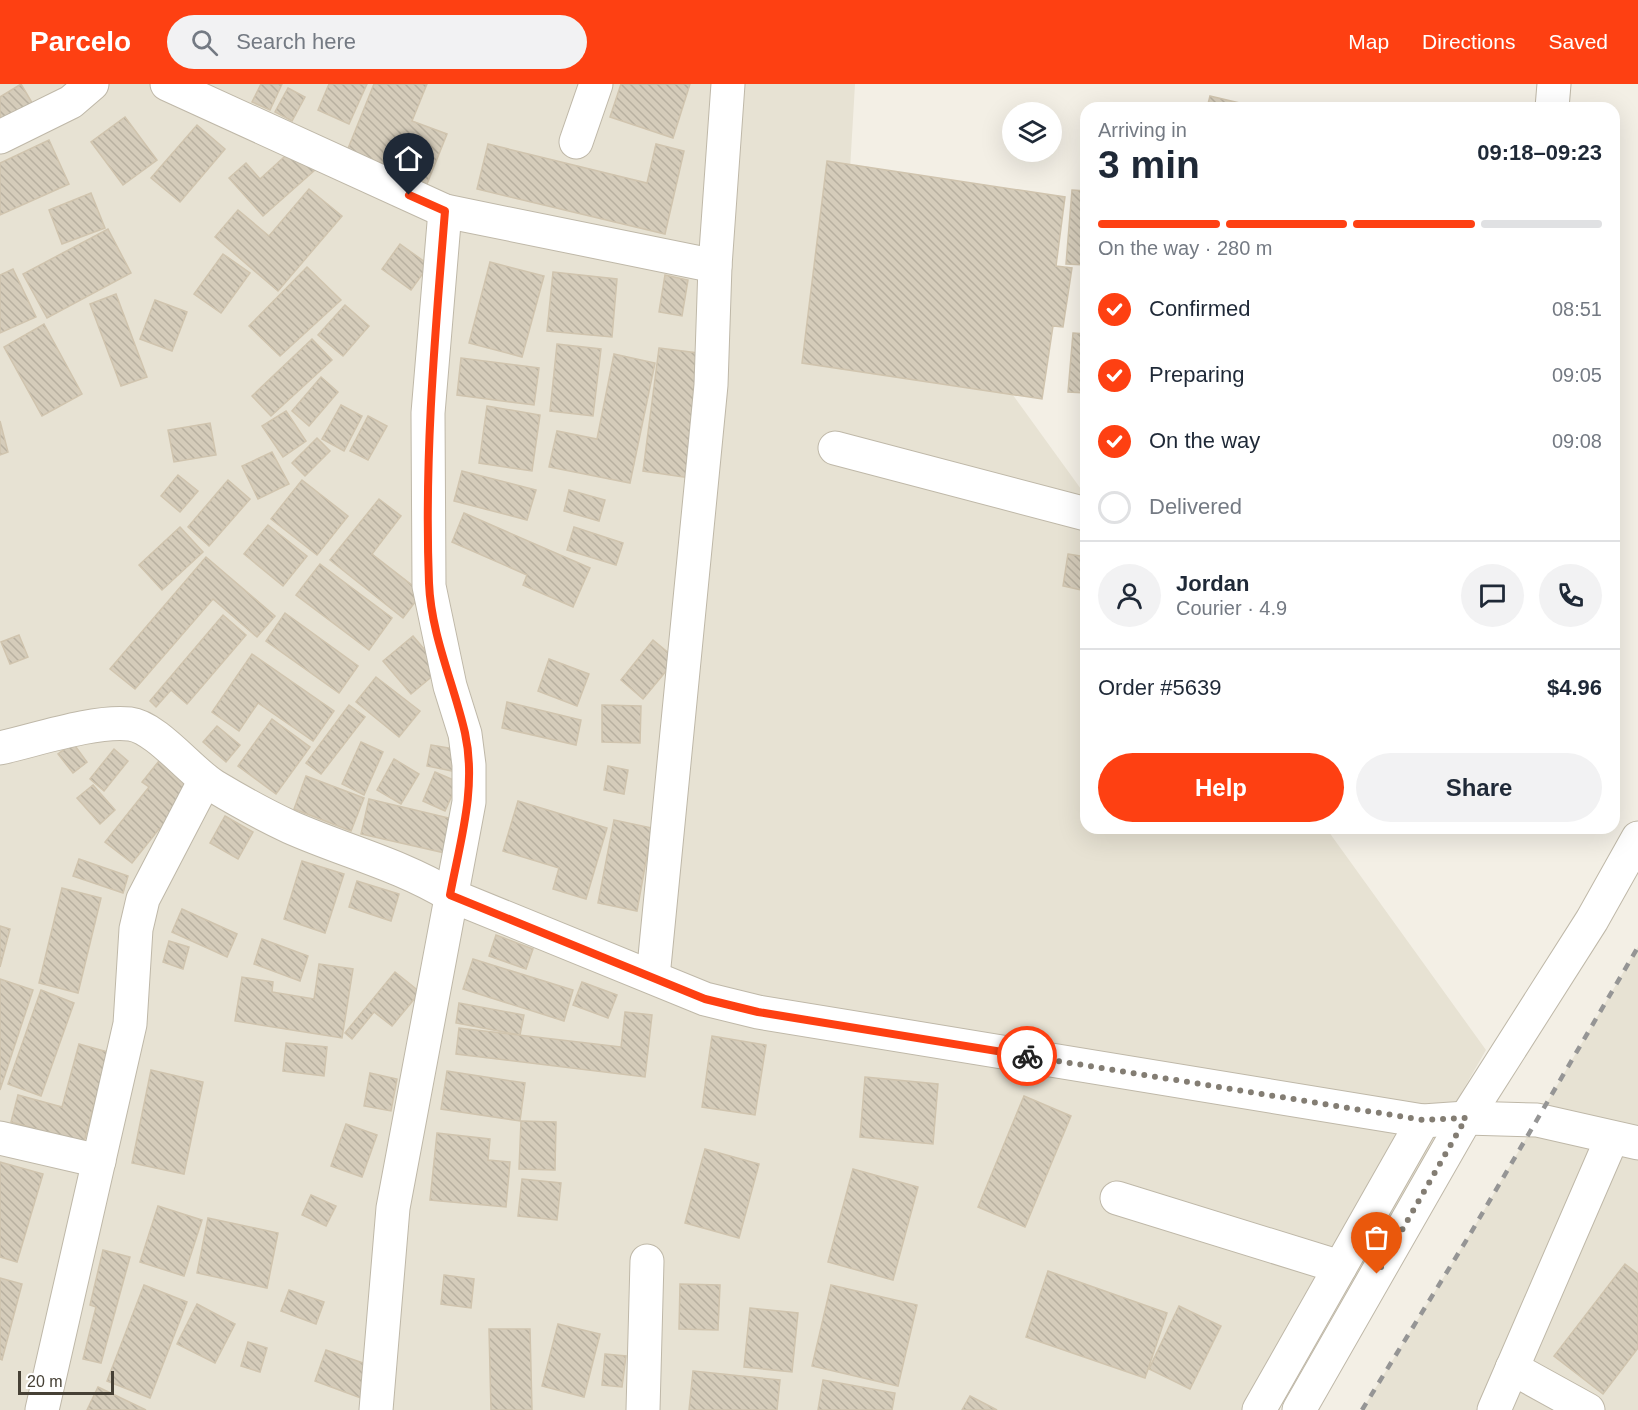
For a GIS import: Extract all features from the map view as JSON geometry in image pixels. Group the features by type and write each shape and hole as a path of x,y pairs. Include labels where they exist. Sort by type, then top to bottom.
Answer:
{"street":[{"path":"0,137 71,102 92,84"},
{"path":"166,84 445,211 715,266"},
{"path":"576,142 596,84"},
{"path":"653,977 711,385 715,266 728,84"},
{"path":"1552,102 1554,84"},
{"path":"376,1410 393,1208 469,802 469,765 465,734 450,686 429,586 428,413 445,211"},
{"path":"835,448 1080,512"},
{"path":"0,748 106,724 132,724 158,739 205,780 291,827 422,878 450,895 705,999 758,1012 1423,1120 1466,1118 1537,1120 1625,1141 1512,1368 1494,1410"},
{"path":"42,1410 130,1024 136,929 144,899 205,780"},
{"path":"1299,1410 1466,1118 1592,920 1638,838"},
{"path":"1259,1410 1423,1120"},
{"path":"0,1138 99,1161"},
{"path":"1117,1198 1340,1267"},
{"path":"643,1410 647,1262"},
{"path":"1512,1368 1588,1410"}],"shaded area":[{"path":"0,84 855,84 850,170 1080,488 1080,834 1330,834 1486,1050 1279,1410 0,1410"},
{"path":"1638,947 1638,1410 1362,1410 1469,1236"}],"building":[{"path":"21,84 34,106 0,126 0,97"},
{"path":"261,84 282,84 270,110 252,102"},
{"path":"329,84 367,84 349,124 318,110"},
{"path":"374,84 427,84 412,121 447,134 427,184 347,151"},
{"path":"621,84 690,84 673,138 610,117"},
{"path":"288,88 305,97 292,121 275,112"},
{"path":"1210,96 1236,102 1208,102"},
{"path":"125,117 157,160 123,185 91,142"},
{"path":"197,125 225,149 180,202 151,178"},
{"path":"49,140 69,184 0,215 0,163"},
{"path":"488,144 647,183 656,144 684,151 665,234 477,189"},
{"path":"295,147 315,170 263,216 229,178 246,163 260,179"},
{"path":"827,161 1065,197 1056,266 1072,268 1063,327 1053,326 1042,399 802,363"},
{"path":"309,189 342,216 278,291 215,237 238,210 269,236"},
{"path":"1072,190 1080,191 1080,265 1066,264"},
{"path":"91,193 105,228 62,244 49,210"},
{"path":"108,229 131,273 47,318 23,274"},
{"path":"400,244 429,265 411,290 382,269"},
{"path":"223,254 250,273 221,313 194,294"},
{"path":"490,262 544,276 522,357 469,343"},
{"path":"307,267 341,300 280,356 249,326"},
{"path":"13,269 36,317 0,333 0,275"},
{"path":"553,272 617,279 612,337 547,331"},
{"path":"665,275 688,280 682,316 659,312"},
{"path":"116,294 147,377 121,386 90,304"},
{"path":"155,300 187,312 172,351 140,339"},
{"path":"345,305 369,326 343,356 318,335"},
{"path":"44,324 82,394 42,416 4,347"},
{"path":"1073,333 1080,334 1080,393 1068,392"},
{"path":"312,339 332,360 271,416 252,396"},
{"path":"557,344 601,349 593,416 550,411"},
{"path":"659,348 706,354 690,478 643,471"},
{"path":"614,354 655,363 630,483 549,467 557,431 597,439"},
{"path":"461,358 539,368 534,405 457,395"},
{"path":"321,377 338,392 309,426 292,411"},
{"path":"341,405 362,416 344,451 322,439"},
{"path":"487,406 540,415 532,471 479,463"},
{"path":"286,411 306,441 283,457 262,426"},
{"path":"368,416 387,426 368,460 350,451"},
{"path":"0,421 8,452 0,455"},
{"path":"210,423 216,455 174,462 168,430"},
{"path":"317,438 330,451 305,476 292,463"},
{"path":"272,452 289,484 258,499 242,466"},
{"path":"462,471 536,490 527,520 454,501"},
{"path":"178,475 198,491 180,512 161,496"},
{"path":"228,480 250,499 209,546 188,527"},
{"path":"302,480 348,516 317,555 271,519"},
{"path":"569,490 605,500 599,521 564,511"},
{"path":"379,499 401,516 372,554 422,593 403,618 330,560"},
{"path":"464,513 590,568 573,607 523,585 527,575 452,542"},
{"path":"268,525 307,556 283,586 244,554"},
{"path":"180,527 203,552 162,590 139,565"},
{"path":"574,527 623,543 616,565 567,550"},
{"path":"1068,554 1080,556 1080,590 1063,586"},
{"path":"206,557 275,616 257,637 213,599 135,689 110,669"},
{"path":"320,564 392,618 369,650 296,595"},
{"path":"285,613 358,666 339,693 266,641"},
{"path":"223,615 246,635 187,704 171,690 156,707 150,701"},
{"path":"19,635 28,657 10,664 1,642"},
{"path":"413,636 441,669 411,694 383,661"},
{"path":"653,640 676,659 643,699 621,680"},
{"path":"252,654 334,711 313,741 258,703 239,731 212,712"},
{"path":"549,659 589,674 577,706 538,691"},
{"path":"376,677 420,711 399,737 356,702"},
{"path":"507,702 581,720 576,745 502,728"},
{"path":"349,705 365,717 321,774 306,763"},
{"path":"602,705 641,706 640,743 602,742"},
{"path":"272,719 310,747 276,794 238,766"},
{"path":"217,726 240,745 226,762 203,742"},
{"path":"361,742 383,752 364,795 342,784"},
{"path":"73,743 87,762 73,773 58,754"},
{"path":"431,745 461,750 457,772 427,766"},
{"path":"114,749 128,761 104,791 90,779"},
{"path":"163,756 206,791 170,836 159,829 132,863 105,842 149,787 142,782"},
{"path":"394,759 419,774 401,804 377,790"},
{"path":"608,766 628,770 624,794 604,790"},
{"path":"435,772 458,782 445,811 423,801"},
{"path":"306,776 364,798 351,831 294,809"},
{"path":"93,785 115,810 100,824 77,798"},
{"path":"369,799 453,819 445,853 361,834"},
{"path":"518,801 607,828 586,899 553,889 559,868 503,851"},
{"path":"225,816 253,832 238,859 210,843"},
{"path":"614,820 652,828 637,911 598,903"},
{"path":"79,859 128,876 123,893 73,876"},
{"path":"302,861 344,874 325,933 284,919"},
{"path":"357,881 399,894 391,921 349,907"},
{"path":"62,888 101,898 78,993 39,983"},
{"path":"182,909 237,934 227,957 172,932"},
{"path":"0,926 10,929 0,967"},
{"path":"496,935 533,949 526,969 489,956"},
{"path":"262,939 308,956 300,981 254,964"},
{"path":"169,941 189,947 183,969 163,962"},
{"path":"473,959 573,990 564,1021 463,989"},
{"path":"319,964 353,969 342,1038 235,1021 242,977 273,982 272,992 314,999"},
{"path":"395,972 420,992 392,1026 374,1012 352,1039 345,1033"},
{"path":"0,979 33,990 0,1090"},
{"path":"582,982 617,995 608,1018 573,1005"},
{"path":"41,990 74,1003 41,1096 8,1084"},
{"path":"459,1003 524,1015 520,1035 456,1023"},
{"path":"625,1012 652,1015 645,1077 456,1054 459,1028 621,1047"},
{"path":"712,1036 766,1045 755,1115 702,1107"},
{"path":"286,1043 327,1047 324,1076 283,1071"},
{"path":"79,1044 108,1052 84,1142 11,1122 18,1095 62,1107"},
{"path":"151,1070 203,1082 184,1174 132,1163"},
{"path":"447,1071 525,1083 520,1121 441,1109"},
{"path":"370,1073 397,1079 391,1111 364,1106"},
{"path":"865,1077 938,1084 933,1144 860,1137"},
{"path":"1024,1096 1071,1116 1025,1227 978,1207"},
{"path":"521,1121 556,1122 555,1170 519,1169"},
{"path":"346,1124 377,1135 362,1177 331,1166"},
{"path":"437,1133 490,1139 488,1160 510,1162 506,1207 430,1200"},
{"path":"705,1149 759,1164 739,1238 685,1223"},
{"path":"0,1162 43,1174 17,1262 0,1257"},
{"path":"853,1169 918,1187 893,1280 828,1262"},
{"path":"522,1179 561,1183 557,1220 518,1216"},
{"path":"311,1195 336,1206 326,1226 302,1215"},
{"path":"158,1206 202,1220 184,1276 140,1262"},
{"path":"208,1218 278,1233 267,1288 197,1273"},
{"path":"103,1250 130,1257 101,1363 83,1359 96,1307 90,1305"},
{"path":"1625,1264 1638,1274 1638,1348 1603,1394 1554,1356"},
{"path":"1048,1271 1167,1313 1145,1378 1026,1337"},
{"path":"444,1275 474,1279 471,1308 441,1304"},
{"path":"0,1278 22,1284 2,1360 0,1359"},
{"path":"680,1284 720,1285 718,1330 679,1329"},
{"path":"144,1285 187,1302 150,1398 107,1381"},
{"path":"831,1285 917,1305 898,1386 812,1366"},
{"path":"289,1290 324,1302 316,1324 281,1311"},
{"path":"197,1304 235,1324 215,1363 177,1344"},
{"path":"1179,1306 1221,1326 1190,1389 1149,1369"},
{"path":"750,1308 798,1313 792,1372 744,1367"},
{"path":"558,1324 600,1334 584,1397 542,1386"},
{"path":"489,1329 530,1329 532,1410 491,1410"},
{"path":"248,1342 267,1348 260,1372 241,1366"},
{"path":"326,1350 380,1369 369,1401 315,1381"},
{"path":"605,1354 626,1356 622,1387 602,1385"},
{"path":"693,1371 780,1380 777,1410 689,1410"},
{"path":"823,1380 895,1393 892,1410 818,1410"},
{"path":"98,1387 146,1410 87,1410"},
{"path":"970,1396 997,1410 962,1410"}],"railway":[{"path":"1362,1410 1469,1236 1638,947"}],"way so far":[{"path":"1027,1056 1423,1120 1466,1118 1377,1274"}],"route":[{"path":"409,195 445,211 428,413 429,586 450,686 465,734 469,765 469,802 450,895 705,999 758,1012 1027,1056"}]}
